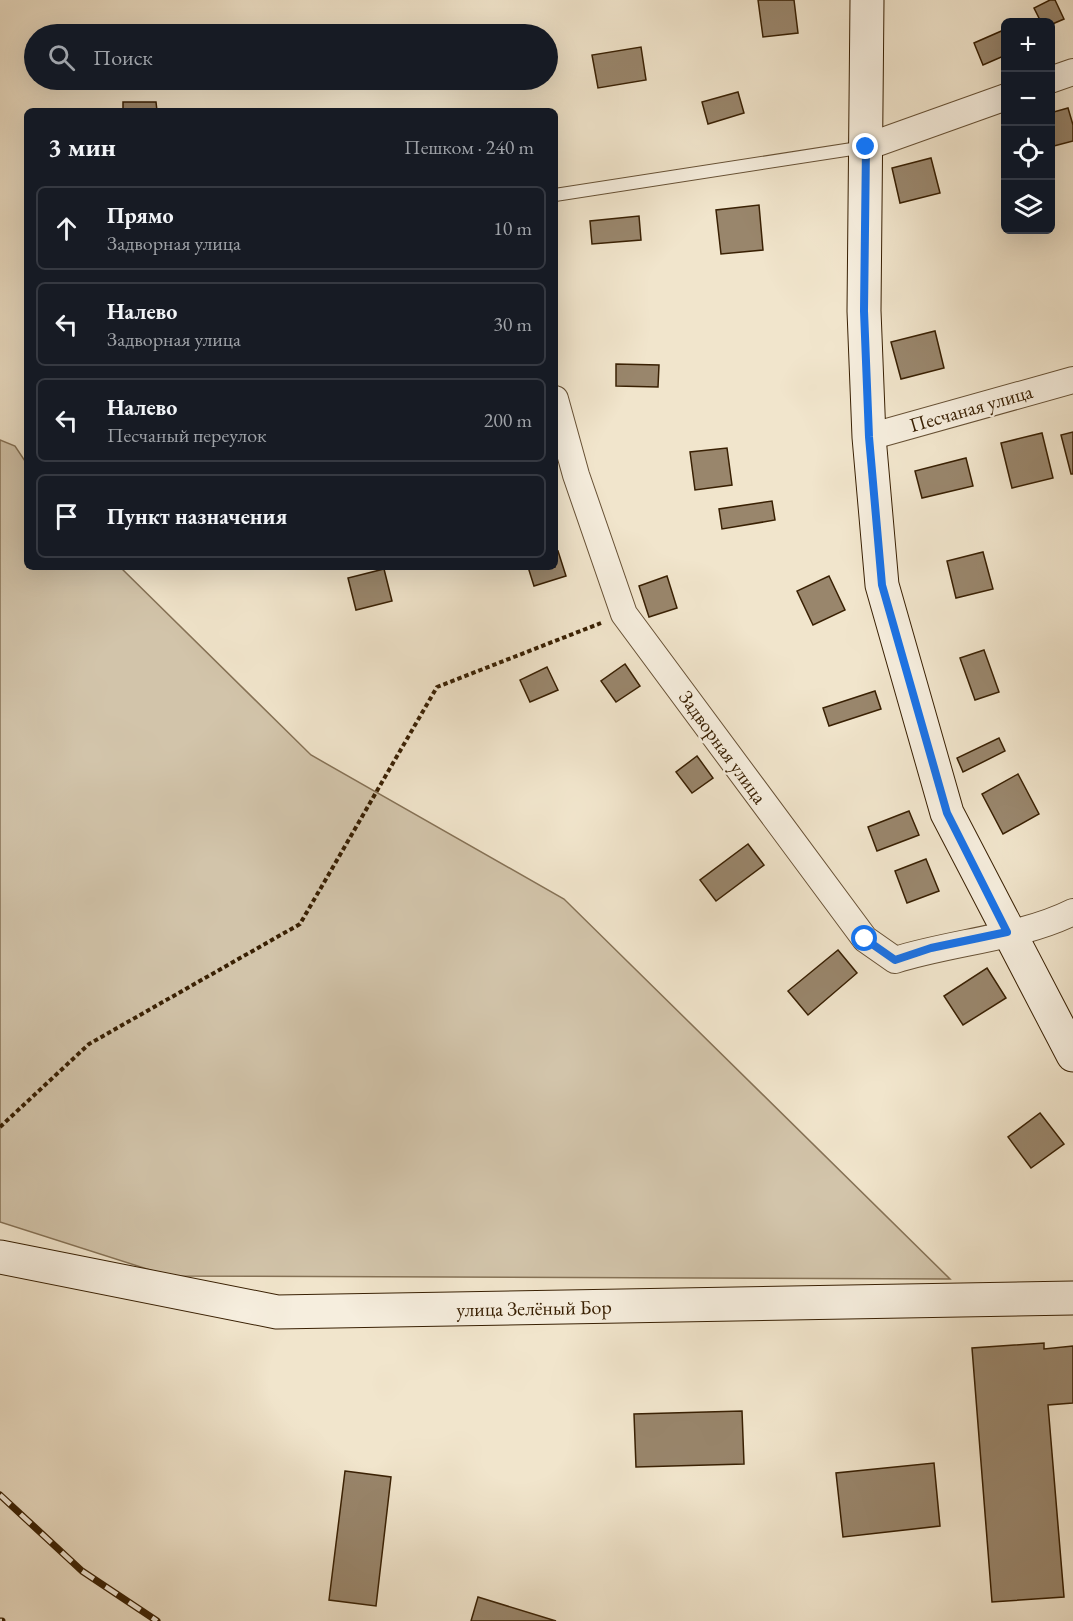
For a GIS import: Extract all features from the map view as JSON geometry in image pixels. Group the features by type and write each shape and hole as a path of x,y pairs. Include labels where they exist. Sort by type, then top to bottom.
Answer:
{"street":[{"path":"867,0 864,311 869,437 882,585 947,813 1073,1055"},
{"path":"1055,78 1073,72"},
{"path":"866,147 1001,98"},
{"name":"Песчаная улица","path":"869,437 1073,380"},
{"name":"Задворная улица","path":"558,410 576,475 624,614 865,939 895,960 931,948 1046,926 1073,912"},
{"name":"улица Зелёный Бор","path":"0,1257 277,1312 1073,1298"}],"lane":[{"path":"558,195 866,147"}],"path":[{"path":"0,1127 89,1044 300,924 436,687 624,614"}],"shaded area":[{"path":"0,440 15,446 24,460 24,570 123,570 311,755 564,899 950,1279 169,1276 0,1222"}],"building":[{"path":"758,0 794,0 798,33 763,37"},
{"path":"1055,0 1064,19 1055,23 1055,18 1039,18 1034,8"},
{"path":"1001,31 1001,57 983,65 974,43"},
{"path":"641,47 646,80 598,88 592,55"},
{"path":"738,92 744,113 708,124 702,102"},
{"path":"123,102 156,102 157,108 123,108"},
{"path":"1068,108 1073,125 1073,141 1055,146 1055,112"},
{"path":"931,158 940,193 900,203 892,168"},
{"path":"759,205 763,250 721,254 716,210"},
{"path":"639,216 641,240 592,244 590,221"},
{"path":"935,331 944,368 901,379 891,342"},
{"path":"616,364 659,365 658,387 616,386"},
{"path":"1073,432 1073,474 1071,474 1061,435"},
{"path":"1042,433 1053,478 1012,488 1001,443"},
{"path":"727,448 732,485 695,490 690,452"},
{"path":"966,458 973,486 922,498 915,471"},
{"path":"772,501 775,520 722,529 719,509"},
{"path":"558,551 566,576 534,586 529,570 558,570"},
{"path":"983,552 993,589 956,598 947,561"},
{"path":"384,570 392,601 356,610 348,578"},
{"path":"667,576 677,608 649,617 639,586"},
{"path":"829,576 845,610 813,625 797,591"},
{"path":"984,650 999,692 975,700 960,658"},
{"path":"625,664 640,686 616,702 601,681"},
{"path":"547,667 558,690 530,702 520,680"},
{"path":"875,691 881,709 829,726 823,708"},
{"path":"999,738 1005,751 963,772 957,758"},
{"path":"697,756 713,778 692,793 676,772"},
{"path":"1018,774 1039,814 1003,834 982,794"},
{"path":"909,811 919,835 877,851 868,827"},
{"path":"748,844 764,865 716,901 700,880"},
{"path":"926,859 939,891 907,903 895,871"},
{"path":"838,950 857,973 808,1015 788,991"},
{"path":"987,968 1006,998 963,1025 944,996"},
{"path":"1040,1113 1064,1144 1031,1168 1008,1137"},
{"path":"1044,1343 1044,1349 1073,1346 1073,1403 1048,1405 1064,1597 992,1602 972,1348"},
{"path":"742,1411 744,1464 636,1467 634,1414"},
{"path":"934,1463 940,1526 843,1537 836,1473"},
{"path":"345,1471 391,1477 376,1606 329,1600"},
{"path":"478,1597 556,1621 471,1621"}],"railway":[{"path":"0,1495 82,1571 157,1621"}],"route":[{"path":"865,939 895,960 931,948 1007,932 947,813 882,585 869,437 864,311 866,147"}]}
